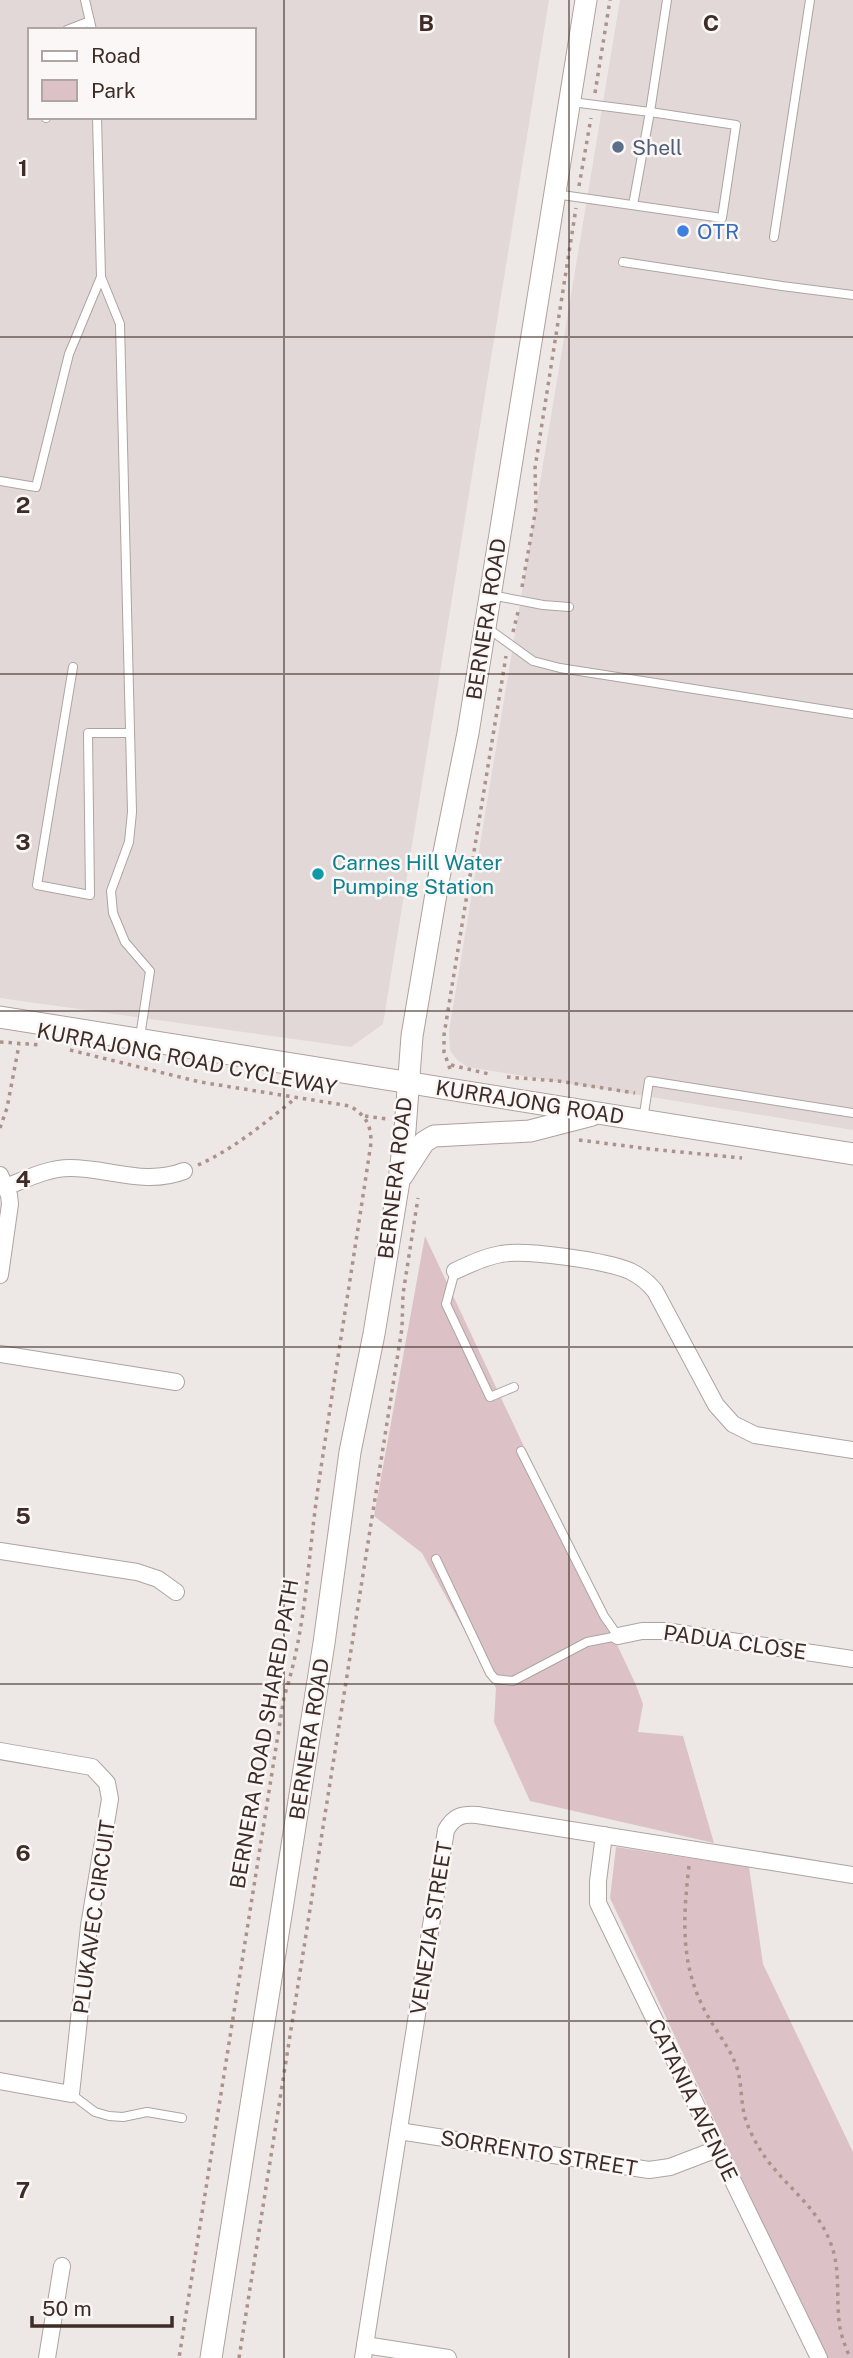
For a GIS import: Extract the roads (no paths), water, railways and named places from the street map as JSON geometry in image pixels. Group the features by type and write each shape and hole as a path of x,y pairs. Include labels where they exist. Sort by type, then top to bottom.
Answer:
{"main road":[{"name":"BERNERA ROAD","path":"211,2358 324,1643 350,1452 374,1334 398,1181 412,1036 438,882 468,733 586,0"},
{"name":"KURRAJONG ROAD","path":"0,1017 853,1154"},
{"path":"398,1181 424,1142 434,1136 530,1130 603,1112"}],"street":[{"path":"0,1275 10,1214 9,1195 3,1181 67,1167 144,1178 170,1176 184,1171"},
{"path":"455,1271 484,1258 514,1252 536,1253 627,1270 649,1283 655,1291 716,1405 733,1424 755,1435 853,1450"},
{"path":"0,1354 176,1382"},
{"path":"0,1551 148,1574 176,1592"},
{"name":"PADUA CLOSE","path":"618,1636 642,1631 665,1631 853,1659"},
{"name":"PLUKAVEC CIRCUIT","path":"0,1751 92,1767 103,1777 109,1791 89,1926 71,2094"},
{"name":"VENEZIA STREET","path":"364,2351 446,1830 451,1821 466,1814 477,1815 853,1875"},
{"name":"CATANIA AVENUE","path":"604,1835 598,1903 818,2358"},
{"path":"0,2081 71,2094"},
{"name":"SORRENTO STREET","path":"399,2131 649,2170 670,2167 717,2149"},
{"path":"47,2358 62,2266"},
{"path":"364,2351 448,2358"}],"lane":[{"path":"85,0 91,26"},
{"path":"633,205 667,0"},
{"path":"774,237 810,0"},
{"path":"554,193 722,218 736,125 569,101"},
{"path":"97,119 101,277 120,324 132,812 129,842 111,891 113,913 125,942 150,971 140,1040"},
{"path":"623,262 853,295"},
{"path":"0,481 36,486 69,354 101,277"},
{"path":"491,595 569,607"},
{"path":"485,626 533,661 560,668 853,714"},
{"path":"72,667 37,886 90,895 88,733 130,733"},
{"path":"643,1120 649,1081 853,1113"},
{"path":"455,1271 446,1304 490,1397 514,1387"},
{"path":"436,1559 489,1673 495,1679 513,1681 587,1642 618,1636 604,1616 521,1451"},
{"path":"71,2094 95,2112 109,2116 123,2117 147,2112 182,2118"}],"place":[{"name":"Shell","path":"618,147"},
{"name":"OTR","path":"683,231"},
{"name":"Carnes Hill Water Pumping Station","path":"318,874"}]}
